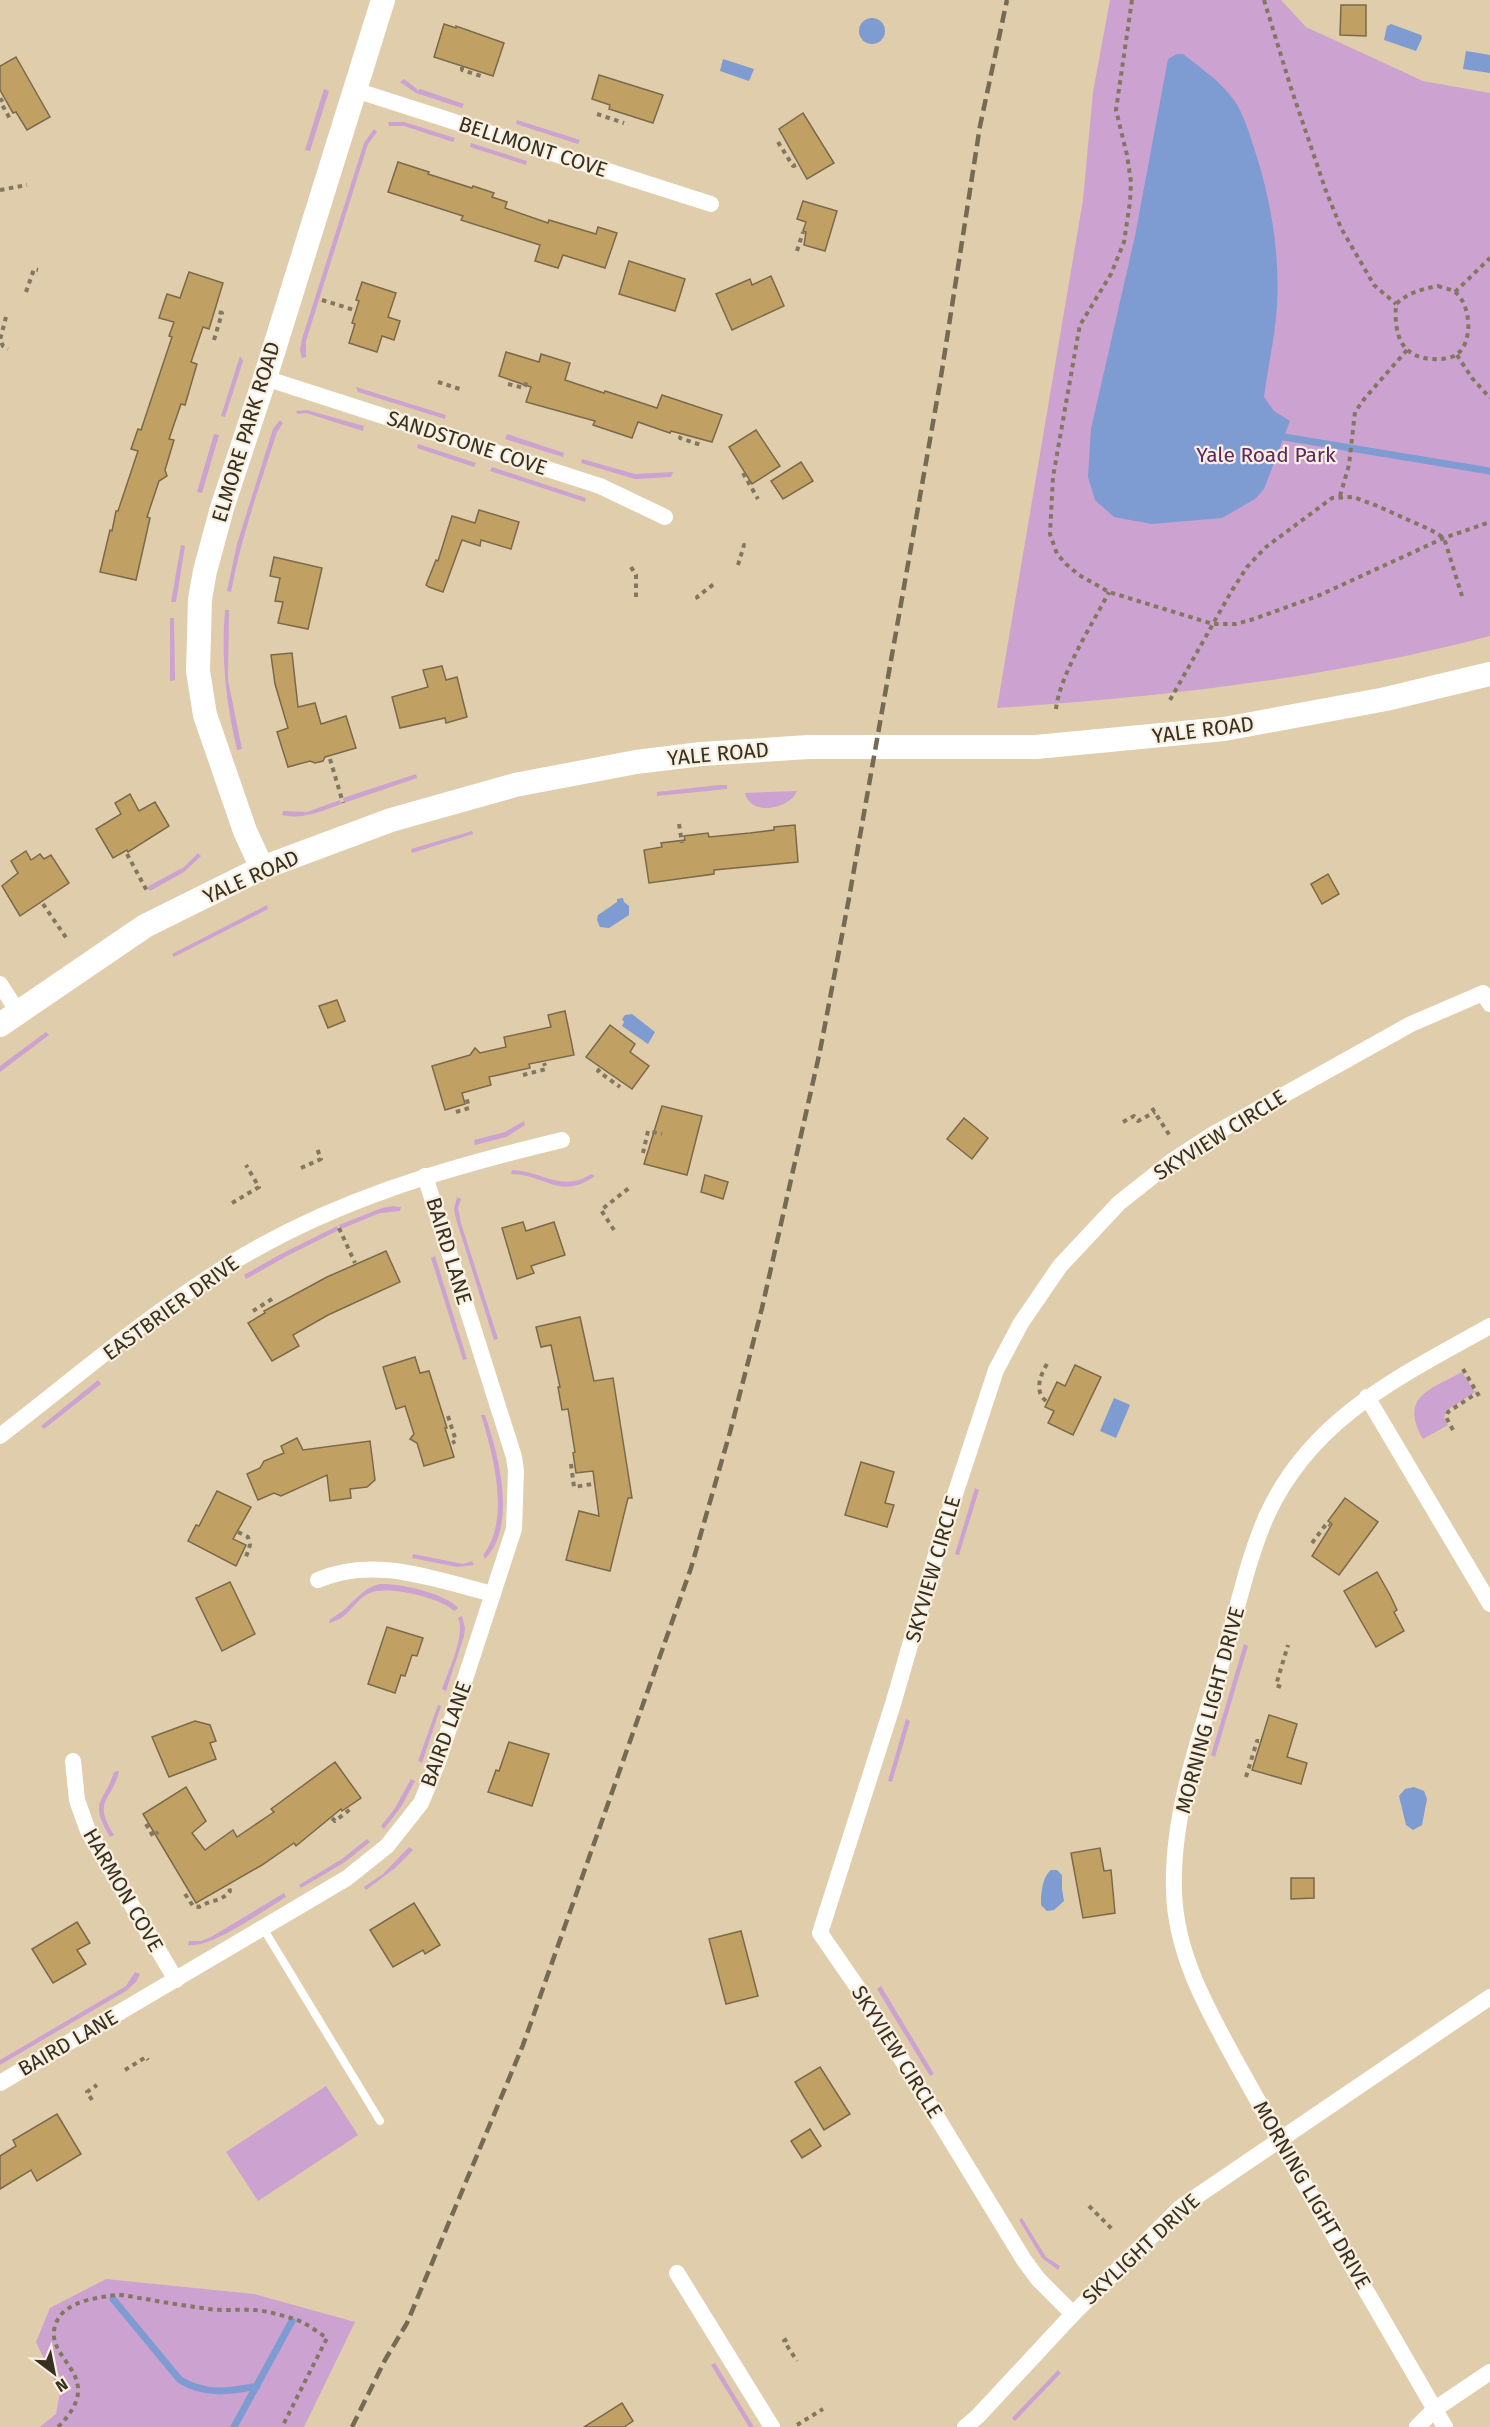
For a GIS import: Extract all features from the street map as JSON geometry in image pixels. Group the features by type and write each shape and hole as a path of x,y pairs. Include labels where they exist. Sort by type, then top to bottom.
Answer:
{"main road":[{"name":"ELMORE PARK ROAD","path":"262,868 244,831 205,715 198,653 200,599 205,571 242,445 383,0"},
{"name":"YALE ROAD","path":"9,1019 145,926 262,868 391,820 515,785 636,762 775,748 1036,747 1224,729 1386,699 1490,674"}],"street":[{"name":"BELLMONT COVE","path":"355,90 711,204"},
{"name":"SANDSTONE COVE","path":"265,378 600,486 665,517"},
{"path":"0,984 9,1019"},
{"name":"SKYVIEW CIRCLE","path":"1073,2314 1024,2260 860,1991 820,1933 894,1704 942,1534 996,1370 1008,1345 1060,1266 1119,1203 1172,1161 1205,1140 1411,1024 1486,999"},
{"name":"EASTBRIER DRIVE","path":"0,1436 188,1291 226,1266 293,1229 332,1210 390,1187 471,1162 562,1140"},
{"name":"BAIRD LANE","path":"0,2083 347,1878 376,1857 416,1810 438,1762 514,1528 516,1471 499,1407 425,1176"},
{"name":"MORNING LIGHT DRIVE","path":"1446,2427 1204,2004 1191,1972 1174,1895 1177,1839 1193,1761 1253,1553 1269,1512 1292,1474 1317,1442 1339,1420 1367,1397 1490,1326"},
{"path":"1367,1397 1490,1604"},
{"path":"318,1580 349,1569 386,1569 493,1594"},
{"name":"HARMON COVE","path":"73,1761 77,1800 88,1831 176,1980"},
{"name":"SKYLIGHT DRIVE","path":"965,2427 1073,2314 1181,2207 1490,1997"},
{"path":"677,2273 772,2427"},
{"path":"1417,2427 1435,2409 1490,2372"}],"lane":[{"path":"263,1928 380,2121"}],"path":[{"path":"1132,0 1116,110 1127,155 1131,182 1130,202 1124,242 1111,274 1080,325 1053,477 1050,511 1051,540 1057,554 1079,575 1109,592 1213,624 1236,624 1289,607 1444,538 1490,522"},
{"path":"1264,0 1291,88 1341,228 1374,285 1396,304 1397,331 1407,350 1422,359 1439,360 1457,355 1465,343 1468,321 1464,306 1455,292 1438,286 1421,289 1405,295 1396,304"},
{"path":"462,68 462,70 482,76"},
{"path":"3,99 0,101 10,119"},
{"path":"597,114 624,123"},
{"path":"778,142 793,166 796,165"},
{"path":"0,190 27,185"},
{"path":"797,251 803,232"},
{"path":"1455,292 1490,258"},
{"path":"26,292 34,269 38,270"},
{"path":"322,300 354,310"},
{"path":"214,340 222,313 215,311"},
{"path":"6,317 0,340 8,349"},
{"path":"1340,496 1349,465 1355,412 1407,350"},
{"path":"1457,355 1472,378 1490,398"},
{"path":"508,384 525,388 528,379"},
{"path":"438,382 463,390"},
{"path":"681,436 680,438 701,445"},
{"path":"743,473 758,500"},
{"path":"1170,700 1247,567 1266,547 1323,503 1340,496 1353,497 1375,505 1444,538 1462,596"},
{"path":"738,565 744,545 747,545"},
{"path":"631,567 636,574 636,599"},
{"path":"698,599 697,597 714,584"},
{"path":"1056,709 1057,699 1067,675 1109,592"},
{"path":"330,759 343,803"},
{"path":"679,824 682,843"},
{"path":"127,854 147,891"},
{"path":"43,904 67,939"},
{"path":"523,1075 546,1069 544,1063"},
{"path":"600,1069 598,1071 620,1087"},
{"path":"456,1112 469,1108 466,1096"},
{"path":"1123,1122 1134,1116 1138,1121 1153,1110 1170,1136"},
{"path":"643,1153 648,1131 662,1134"},
{"path":"301,1168 321,1159 316,1146"},
{"path":"232,1203 259,1187 246,1165"},
{"path":"614,1230 601,1210 629,1188"},
{"path":"338,1226 355,1263"},
{"path":"253,1311 272,1299"},
{"path":"1046,1401 1038,1388 1047,1364"},
{"path":"1453,1430 1447,1420 1448,1412 1478,1395 1463,1368"},
{"path":"448,1416 456,1441 452,1443"},
{"path":"571,1464 574,1487 592,1485"},
{"path":"1312,1543 1327,1523 1330,1525"},
{"path":"238,1532 248,1537 250,1545 246,1557"},
{"path":"1281,1686 1276,1685 1288,1645"},
{"path":"1246,1777 1257,1741 1259,1741"},
{"path":"332,1818 335,1821 353,1807"},
{"path":"146,1824 153,1836 158,1832"},
{"path":"185,1894 193,1906 200,1907 208,1901 228,1895 229,1887"},
{"path":"125,2070 146,2058 148,2060"},
{"path":"92,2100 87,2092 98,2085"},
{"path":"1089,2206 1114,2231"},
{"path":"58,2427 78,2401 79,2389 76,2378 56,2340 55,2329 58,2319 75,2304 120,2295 212,2309 256,2310 294,2319 327,2338 282,2427"},
{"path":"787,2339 784,2341 796,2361"},
{"path":"797,2425 823,2409"}],"green space":[{"name":"Yale Road Park","path":"1110,0 1281,0 1306,27 1423,81 1490,93 1490,636 1369,663 1246,684 1122,698 997,708 1083,200 1093,92"},
{"path":"404,79 417,91 420,89 464,104 462,108 416,93 400,82"},
{"path":"324,89 329,91 310,151 305,150"},
{"path":"517,120 580,140 578,144 516,124"},
{"path":"388,122 404,122 455,138 453,142 404,126 389,126"},
{"path":"374,129 377,132 368,144 306,341 306,357 302,358 300,350 302,339 364,143"},
{"path":"471,143 527,161 526,165 470,147"},
{"path":"240,356 243,361 225,417 221,416"},
{"path":"356,387 446,415 445,419 358,392"},
{"path":"307,410 364,426 363,431 306,413 297,414 296,411"},
{"path":"280,420 283,423 277,432 251,511 231,592 227,591 237,544 273,429"},
{"path":"214,434 219,435 202,493 197,492"},
{"path":"507,434 564,453 563,457 505,439"},
{"path":"418,444 476,463 474,467 417,448"},
{"path":"582,459 635,474 673,472 671,477 635,479 581,463"},
{"path":"492,467 586,498 585,502 490,471"},
{"path":"181,545 185,546 176,602 171,602"},
{"path":"225,610 229,610 228,680 242,749 237,750 225,680"},
{"path":"170,618 174,618 175,680 170,681"},
{"path":"416,774 417,778 344,803 343,798"},
{"path":"727,785 727,789 657,796 657,792"},
{"path":"797,791 787,802 770,808 754,805 748,801 745,793"},
{"path":"340,800 341,804 312,814 282,815 283,811 307,812"},
{"path":"472,831 473,834 412,853 411,849"},
{"path":"198,853 201,856 184,872 150,891 147,887 184,867"},
{"path":"267,905 268,909 174,957 172,954"},
{"path":"46,1032 49,1035 0,1072 0,1066"},
{"path":"524,1121 525,1125 506,1137 475,1145 474,1140 505,1132"},
{"path":"512,1170 552,1180 571,1182 591,1174 595,1176 583,1183 562,1186 511,1174"},
{"path":"457,1197 461,1199 458,1208 461,1223 498,1339 494,1340 456,1219 454,1209"},
{"path":"401,1207 400,1211 380,1213 341,1229 339,1225 382,1208"},
{"path":"337,1226 339,1230 246,1279 244,1275"},
{"path":"435,1256 467,1359 463,1360 431,1258"},
{"path":"1462,1372 1475,1392 1446,1411 1444,1418 1448,1425 1423,1439 1416,1425 1414,1413 1416,1404 1429,1390"},
{"path":"98,1380 101,1384 44,1429 41,1426"},
{"path":"481,1415 485,1415 495,1449 503,1509 501,1528 495,1545 485,1559 483,1555 491,1541 498,1506 494,1467"},
{"path":"975,1488 979,1490 959,1555 955,1554"},
{"path":"413,1554 463,1564 472,1561 474,1565 457,1567 412,1558"},
{"path":"380,1584 422,1590 444,1598 458,1608 454,1611 427,1597 414,1594 378,1591 364,1596 342,1617 329,1623 330,1619 366,1590"},
{"path":"462,1616 464,1636 446,1691 442,1689 458,1643 460,1625 458,1618"},
{"path":"1244,1644 1248,1646 1215,1757 1211,1755"},
{"path":"438,1705 441,1706 422,1763 418,1761"},
{"path":"906,1719 910,1721 892,1782 888,1781"},
{"path":"119,1771 104,1807 107,1823 114,1835 110,1837 103,1825 99,1809 114,1772"},
{"path":"411,1779 415,1781 401,1807 384,1829 381,1826 395,1808"},
{"path":"367,1839 370,1842 345,1862 301,1888 299,1885 342,1859"},
{"path":"409,1847 413,1850 395,1868 366,1890 364,1887 383,1874"},
{"path":"284,1893 286,1897 223,1935 198,1945 188,1945 189,1941 201,1941 211,1937"},
{"path":"135,1972 140,1974 136,1982 126,1991 0,2065 0,2060 126,1986"},
{"path":"881,1986 934,2074 930,2076 877,1989"},
{"path":"326,2086 358,2135 258,2201 226,2152"},
{"path":"1022,2218 1046,2257 1060,2266 1058,2270 1042,2258 1019,2220"},
{"path":"106,2279 254,2294 355,2322 304,2427 40,2427 56,2414 60,2392 36,2342 50,2308"},
{"path":"715,2363 754,2427 749,2427 711,2365"},
{"path":"1058,2370 1061,2373 1015,2421 1012,2418"}],"water":[{"path":"872,18 881,22 885,31 881,40 872,44 863,40 859,31 863,22"},
{"path":"1391,24 1421,35 1422,38 1416,51 1384,40 1387,26"},
{"path":"1466,51 1490,55 1490,73 1463,69"},
{"path":"1177,54 1183,54 1229,93 1241,112 1255,151 1270,208 1276,247 1278,286 1276,317 1264,397 1274,411 1290,421 1264,489 1255,499 1222,518 1152,524 1114,517 1095,500 1088,477 1091,429 1135,236 1168,59"},
{"path":"723,59 754,69 749,81 720,71"},
{"path":"623,898 629,906 629,915 609,928 600,927 597,920 598,915 617,902 617,899"},
{"path":"632,1014 655,1032 648,1044 622,1026 624,1022 622,1019 625,1015"},
{"path":"1114,1398 1130,1405 1116,1438 1100,1431"},
{"path":"1414,1787 1424,1791 1427,1799 1422,1825 1413,1830 1406,1825 1399,1796 1405,1789"},
{"path":"1051,1870 1057,1870 1062,1875 1064,1901 1054,1910 1047,1911 1041,1905 1041,1896 1044,1881"}],"building":[{"path":"1341,5 1366,5 1366,36 1340,35"},
{"path":"444,24 504,43 493,76 434,57"},
{"path":"16,57 50,117 27,130 16,112 13,113 0,90 0,66"},
{"path":"599,75 663,95 653,123 609,109 610,105 592,99"},
{"path":"803,113 834,163 807,179 779,129"},
{"path":"398,162 429,172 428,174 494,193 492,197 507,202 505,208 548,223 549,220 596,234 598,227 617,233 605,268 563,255 558,268 535,261 540,245 461,220 463,216 388,192"},
{"path":"803,201 837,211 825,251 804,245 806,232 803,231 806,222 797,219"},
{"path":"629,261 685,279 675,311 619,294"},
{"path":"189,272 223,283 209,329 203,327 191,362 197,364 185,405 181,404 169,439 174,440 165,470 167,476 159,481 147,517 150,518 136,580 100,572 110,530 112,531 116,511 118,511 138,451 131,449 138,429 141,430 172,337 169,336 174,322 159,318 167,294 180,298"},
{"path":"771,276 784,306 732,330 716,294 750,279 752,285"},
{"path":"362,282 396,293 388,317 400,321 394,340 382,336 377,352 349,343 359,301 356,300"},
{"path":"506,352 539,362 541,354 570,363 565,380 604,393 605,391 657,408 662,395 722,415 712,442 671,431 670,433 638,422 632,438 593,425 595,421 526,402 531,387 499,376"},
{"path":"756,430 780,466 752,484 729,447"},
{"path":"801,462 813,481 783,499 771,481"},
{"path":"479,510 519,522 511,549 481,540 480,546 462,540 443,592 426,585 436,560 438,561 452,516 475,523"},
{"path":"274,557 322,568 308,629 278,623 283,602 275,601 280,578 270,576"},
{"path":"292,653 298,707 315,703 321,724 346,716 356,748 325,757 323,761 315,763 310,761 288,767 277,732 288,728 275,684 271,655"},
{"path":"442,666 446,680 457,677 467,717 446,723 445,718 400,728 392,697 428,687 423,670"},
{"path":"130,794 139,811 155,802 169,826 128,852 127,850 113,858 96,829 121,814 115,803"},
{"path":"795,825 798,862 714,870 714,874 649,883 644,850 662,847 661,843 685,840 684,836 708,833 709,837 750,833"},
{"path":"26,851 31,860 40,854 44,859 51,855 69,883 20,916 2,886 18,873 11,861"},
{"path":"1328,874 1339,894 1322,904 1311,884"},
{"path":"337,1000 345,1021 328,1028 319,1006"},
{"path":"565,1011 574,1055 529,1064 530,1068 489,1077 491,1085 462,1093 465,1104 445,1110 432,1066 470,1055 475,1048 480,1053 506,1047 504,1037 551,1027 548,1015"},
{"path":"610,1025 635,1044 630,1052 649,1066 632,1089 586,1057"},
{"path":"662,1106 702,1116 687,1175 644,1164"},
{"path":"964,1118 988,1138 972,1159 947,1139"},
{"path":"705,1175 728,1182 723,1199 701,1192"},
{"path":"523,1222 526,1231 554,1222 565,1255 531,1266 534,1273 517,1279 502,1228"},
{"path":"386,1251 400,1282 328,1315 293,1335 299,1346 272,1361 248,1323 265,1313 264,1311 327,1277"},
{"path":"580,1317 594,1381 613,1378 632,1498 628,1498 610,1571 566,1560 579,1511 599,1516 593,1471 576,1473 568,1409 562,1410 558,1387 560,1387 551,1345 541,1347 536,1327"},
{"path":"415,1357 420,1373 429,1371 454,1457 424,1466 417,1443 410,1439 414,1434 405,1406 396,1409 383,1367"},
{"path":"1075,1365 1101,1377 1073,1435 1048,1423 1054,1411 1045,1407 1057,1382 1065,1386"},
{"path":"297,1438 303,1450 370,1441 375,1480 367,1487 350,1489 351,1498 330,1501 327,1475 281,1496 274,1493 258,1500 247,1474 260,1468 264,1461 284,1453 281,1446"},
{"path":"861,1462 894,1472 885,1503 894,1505 887,1527 845,1515"},
{"path":"217,1491 251,1507 233,1539 246,1545 236,1566 188,1541 196,1525 199,1526"},
{"path":"1345,1498 1378,1522 1339,1575 1312,1556 1332,1524 1328,1521"},
{"path":"1377,1572 1397,1610 1394,1612 1404,1631 1376,1647 1344,1591"},
{"path":"230,1582 255,1634 222,1651 196,1598"},
{"path":"387,1627 423,1638 417,1656 412,1655 405,1676 401,1675 395,1693 368,1684"},
{"path":"1269,1715 1297,1724 1287,1757 1307,1763 1301,1784 1252,1770"},
{"path":"195,1721 210,1725 216,1741 210,1743 216,1759 169,1777 152,1737"},
{"path":"509,1742 549,1754 532,1806 488,1792 496,1770 499,1771"},
{"path":"335,1762 361,1798 342,1811 341,1809 296,1846 294,1843 262,1865 196,1903 143,1814 186,1787 206,1821 192,1833 205,1850 233,1830 237,1837 274,1812 271,1809"},
{"path":"1100,1848 1104,1871 1111,1870 1115,1913 1083,1918 1071,1853"},
{"path":"1291,1878 1314,1878 1314,1898 1291,1899"},
{"path":"414,1903 440,1945 425,1954 423,1950 393,1967 370,1930"},
{"path":"77,1922 90,1943 77,1950 86,1964 53,1983 32,1949"},
{"path":"741,1931 758,1996 726,2004 709,1939"},
{"path":"820,2067 850,2114 824,2130 795,2082"},
{"path":"57,2114 81,2154 37,2181 31,2170 0,2189 0,2156 16,2146 13,2140"},
{"path":"810,2129 821,2146 802,2158 791,2141"},
{"path":"622,2403 633,2421 624,2427 584,2427"}],"waterway":[{"path":"1284,437 1490,471"},
{"path":"113,2299 180,2380 198,2388 217,2391 257,2386"},
{"path":"234,2427 292,2321"}],"railway":[{"path":"352,2427 385,2360 407,2323 523,2045 691,1568 730,1432 762,1308 820,1051 940,383 980,126 1007,0"}]}
